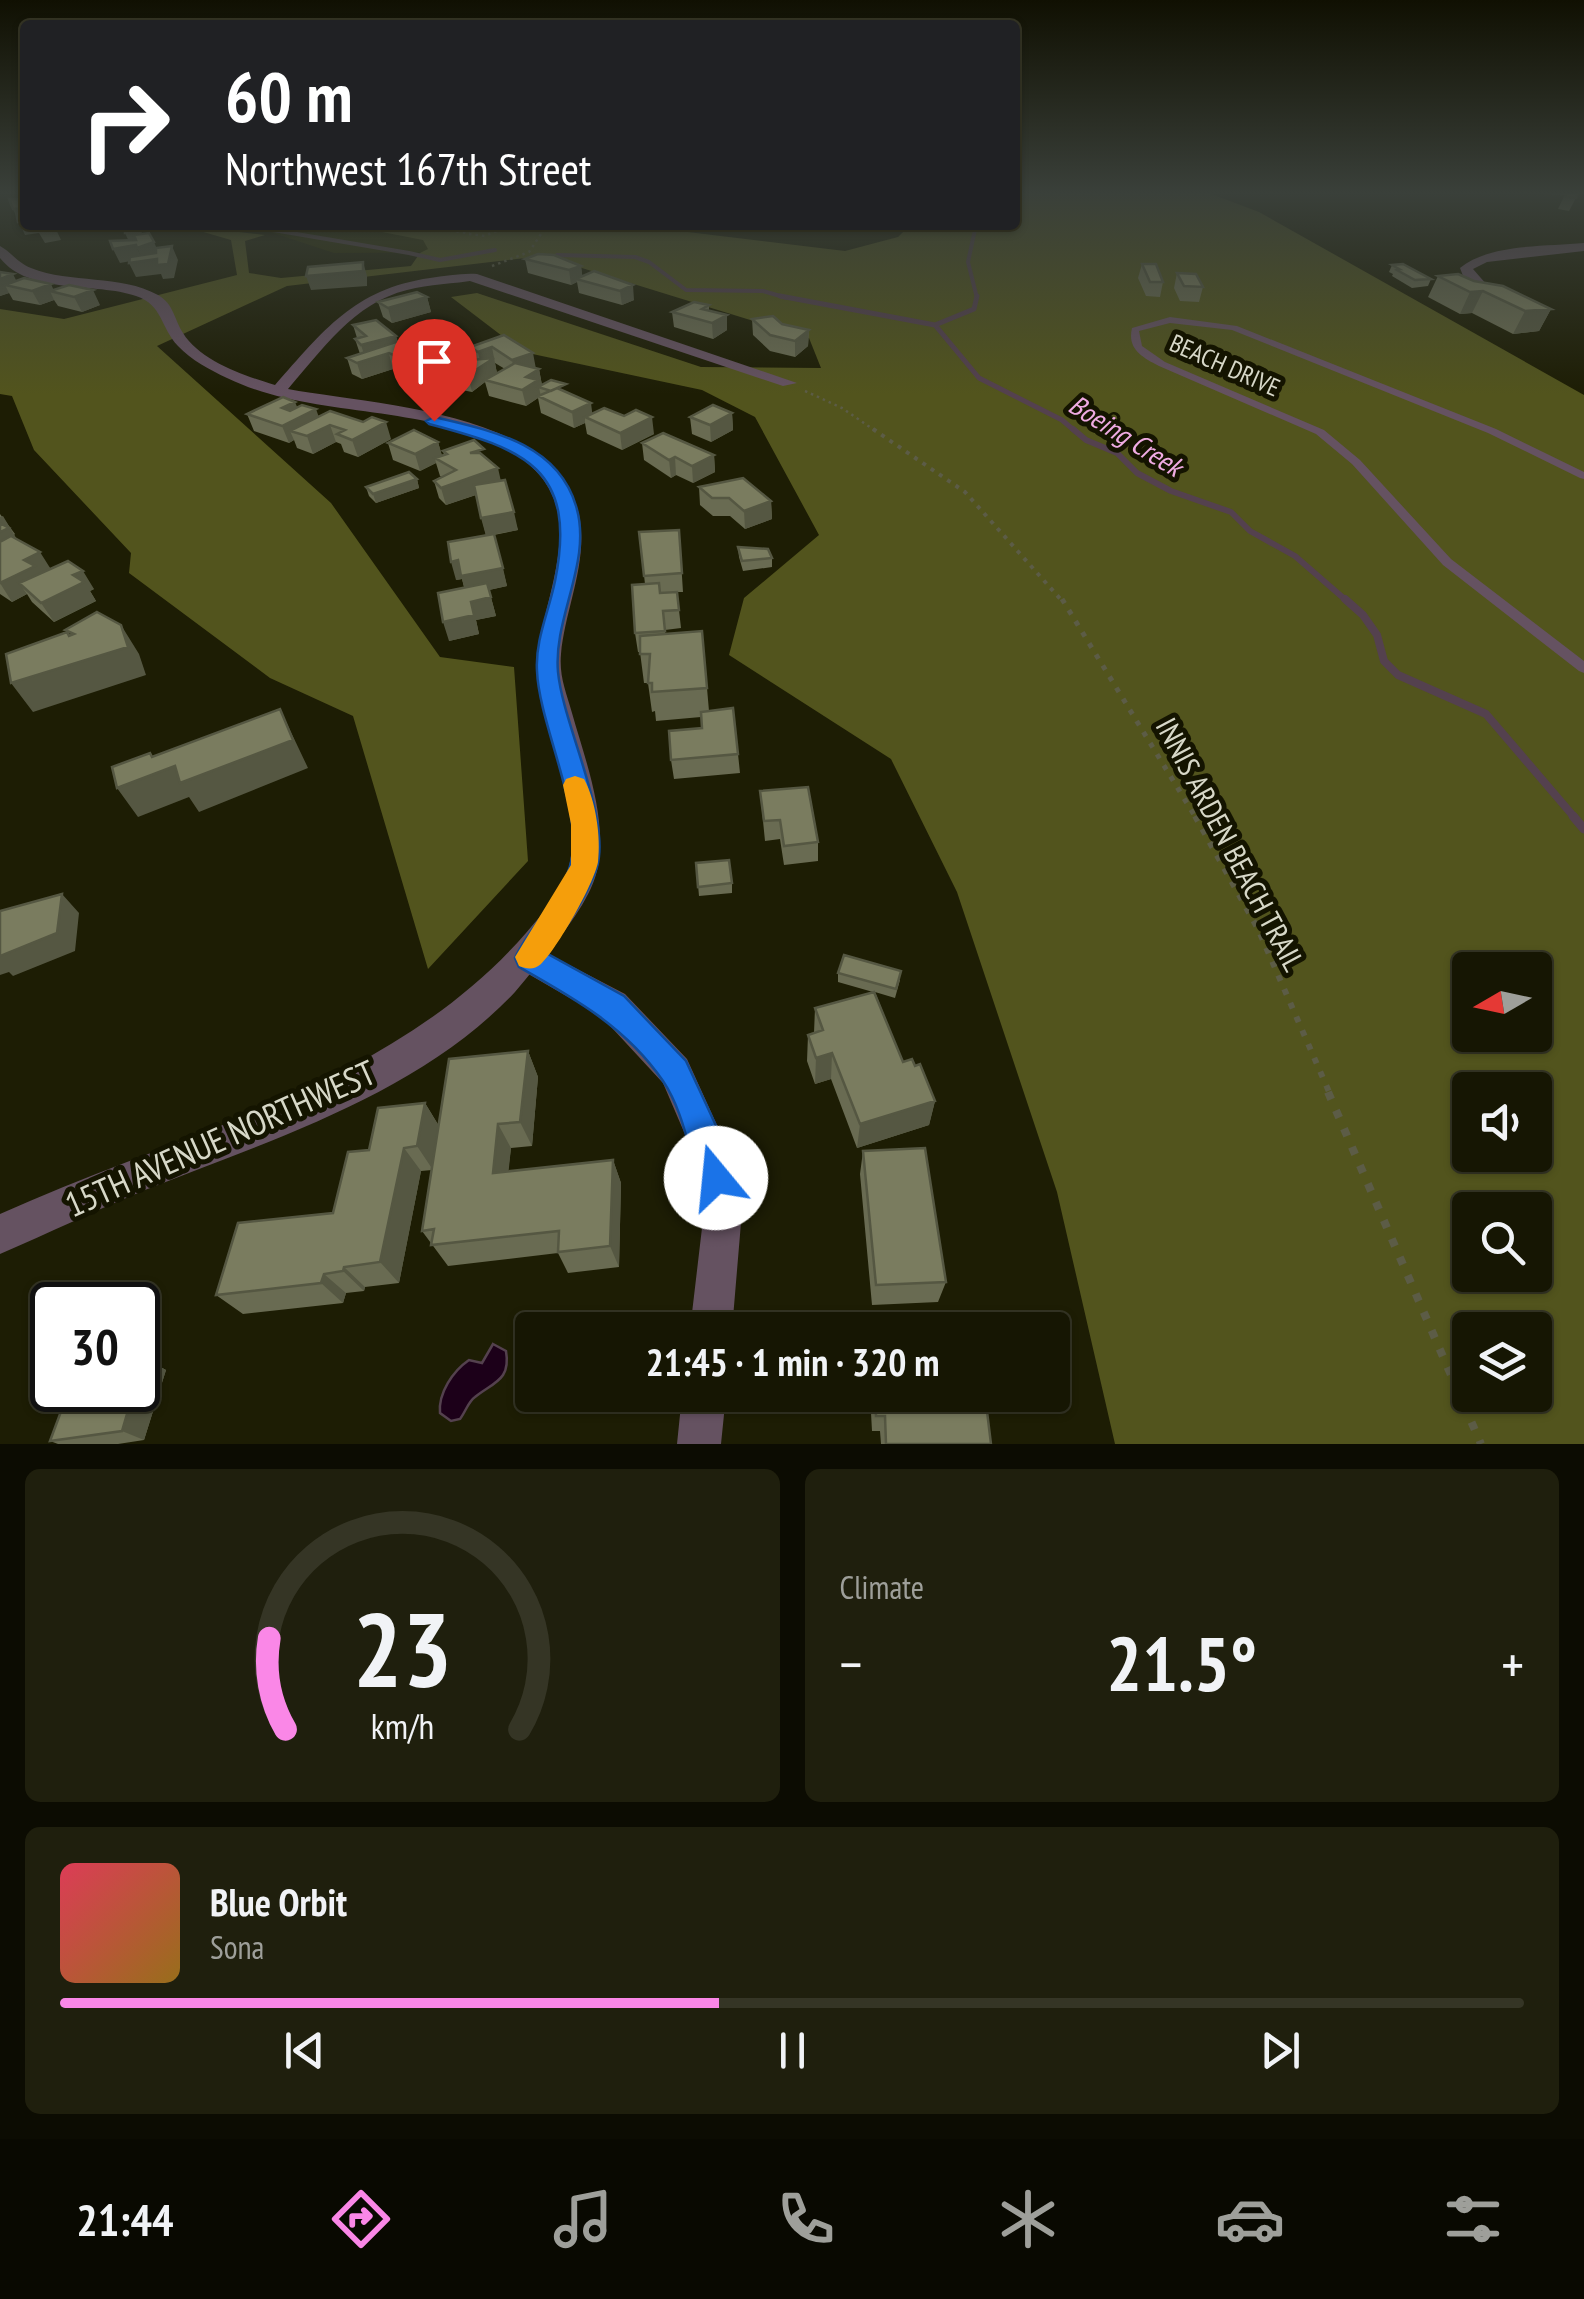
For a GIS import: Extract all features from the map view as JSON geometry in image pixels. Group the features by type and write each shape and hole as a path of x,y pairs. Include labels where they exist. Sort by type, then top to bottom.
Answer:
{"street":[{"name":"15TH AVENUE NORTHWEST","path":"0,1234 290,1115 378,1070 441,1030 529,958 562,909 584,865 584,824 547,672 551,634 565,581 568,505 532,456 502,439 464,427 318,402 244,380 189,347 175,332 166,306 147,295 32,272 7,259"},
{"path":"1480,286 1466,268 1482,259"},
{"path":"278,391 349,313 371,299 406,286 472,277 789,383"},
{"path":"529,958 613,1005 674,1071 708,1145 723,1211 713,1312"},
{"path":"699,1444 702,1412"}],"lane":[{"name":"BEACH DRIVE","path":"1584,476 1492,431 1234,328 1170,320 1134,330 1138,350 1162,364 1320,432 1356,462 1447,562 1584,668"}],"path":[{"path":"472,277 478,270 507,259"},
{"name":"INNIS ARDEN BEACH TRAIL","path":"789,383 842,408 965,492 1056,589 1158,751 1258,929 1481,1444"}],"shaded area":[{"path":"234,259 247,259 249,273 281,278 411,266 416,259 514,259 287,286 157,346 331,503 440,657 514,667 528,861 428,969 353,716 270,678 129,573 131,553 34,450 12,396 0,394 0,309 64,319 237,275"},
{"path":"554,259 1343,259 1584,395 1584,1444 1115,1444 1057,1192 957,892 891,759 729,655 744,598 819,535 755,417 702,390 523,352 451,297 477,293 701,367 821,368 809,338"},
{"path":"493,1344 506,1351 503,1374 473,1399 460,1419 451,1421 440,1413 448,1383 469,1360 482,1363"}],"building":[{"path":"527,259 565,259 581,266 569,270"},
{"path":"363,262 363,271 306,276 308,267"},
{"path":"1142,264 1156,264 1163,282 1150,282"},
{"path":"1403,264 1431,279 1415,280 1392,265"},
{"path":"594,271 633,285 620,291 576,279"},
{"path":"1177,273 1196,274 1203,287 1184,286"},
{"path":"1458,274 1503,286 1551,309 1525,311 1438,276"},
{"path":"24,278 51,284 32,291 5,285"},
{"path":"69,285 93,290 74,297 50,291"},
{"path":"417,292 427,297 388,308 378,302"},
{"path":"694,302 709,305 702,309 727,315 712,323 672,312"},
{"path":"773,316 782,324 809,330 795,341 770,335 752,319"},
{"path":"376,320 396,336 361,345 355,339 366,336 353,325"},
{"path":"504,335 533,353 512,360 492,347 478,352 470,347"},
{"path":"405,339 415,344 407,347 430,351 406,360 389,353 357,363 347,358"},
{"path":"442,358 494,358 468,375 427,367"},
{"path":"515,363 539,369 526,377 538,380 522,390 485,380"},
{"path":"551,380 566,384 551,391 538,387"},
{"path":"557,388 591,403 572,412 538,396"},
{"path":"283,397 295,402 282,408 290,411 302,405 316,409 282,426 247,414"},
{"path":"713,405 732,413 710,425 690,417"},
{"path":"604,408 624,416 636,410 652,417 620,433 585,417"},
{"path":"330,411 363,422 372,417 386,422 352,440 337,434 345,430 330,425 307,436 290,431"},
{"path":"414,430 438,442 415,454 388,443"},
{"path":"663,433 714,455 692,466 675,457 669,460 642,443"},
{"path":"474,440 484,449 470,453 480,453 498,468 441,488 434,481 456,470 435,458 447,454 443,451"},
{"path":"409,472 417,479 373,494 366,487"},
{"path":"743,478 771,501 744,511 729,498 712,498 699,487"},
{"path":"505,480 514,512 481,518 474,485"},
{"path":"679,530 682,573 644,576 639,532"},
{"path":"494,534 503,568 461,576 458,560 451,562 448,542"},
{"path":"11,536 40,552 24,560 35,566 0,583 0,542"},
{"path":"738,547 768,549 772,558 742,561"},
{"path":"68,561 83,571 73,575 84,582 41,603 19,583"},
{"path":"487,583 491,597 471,602 474,615 443,622 438,593"},
{"path":"659,583 660,593 677,592 679,610 663,611 665,631 635,633 632,585"},
{"path":"97,612 121,625 128,647 11,683 6,654 67,632 69,636 74,634 65,630"},
{"path":"702,631 707,688 652,692 652,683 648,683 650,654 640,654 640,636"},
{"path":"733,708 738,754 671,760 669,731 702,728 701,712"},
{"path":"280,709 293,740 180,783 175,766 117,788 112,767 150,753 152,757"},
{"path":"808,787 818,842 784,846 780,820 764,821 760,791"},
{"path":"729,860 732,883 698,887 696,863"},
{"path":"62,894 57,933 0,956 0,911"},
{"path":"844,955 901,971 896,989 838,973"},
{"path":"874,992 903,1062 912,1059 915,1066 920,1064 935,1101 860,1124 832,1053 816,1058 808,1035 823,1030 815,1008"},
{"path":"528,1051 520,1122 498,1124 493,1173 613,1160 610,1246 558,1252 559,1231 431,1245 434,1229 422,1231 449,1059"},
{"path":"425,1103 417,1146 404,1148 380,1262 324,1274 321,1283 216,1295 238,1223 333,1213 348,1152 369,1150 378,1108"},
{"path":"925,1148 946,1282 876,1285 863,1151"},
{"path":"61,1412 128,1412 122,1431 50,1441"},
{"path":"876,1412 987,1412 991,1444 886,1444 885,1416 876,1416"}],"waterway":[{"name":"Boeing Creek","path":"437,259 443,259"},
{"name":"Boeing Creek","path":"642,259 686,290 763,291 780,296"},
{"path":"969,259 977,297"},
{"name":"Boeing Creek","path":"780,296 935,325"},
{"name":"Boeing Creek","path":"780,296 787,298"},
{"path":"935,325 974,309 977,297"},
{"name":"Boeing Creek","path":"935,325 979,378 1062,420 1076,432"},
{"name":"Boeing Creek","path":"1073,429 1086,440 1117,453 1137,473 1171,491 1231,512 1250,531 1295,556 1348,602"},
{"name":"Boeing Creek","path":"1345,599 1377,635 1384,661 1398,675 1486,714 1575,818"},
{"name":"Boeing Creek","path":"1573,816 1584,829"}],"slow traffic":[{"path":"529,957 562,909 584,865 584,824 575,785"}],"route":[{"path":"434,421 502,439 532,456 568,505 565,581 551,634 547,672 584,824 584,865 562,909 529,958 613,1005 674,1071 708,1145 716,1178"}]}
